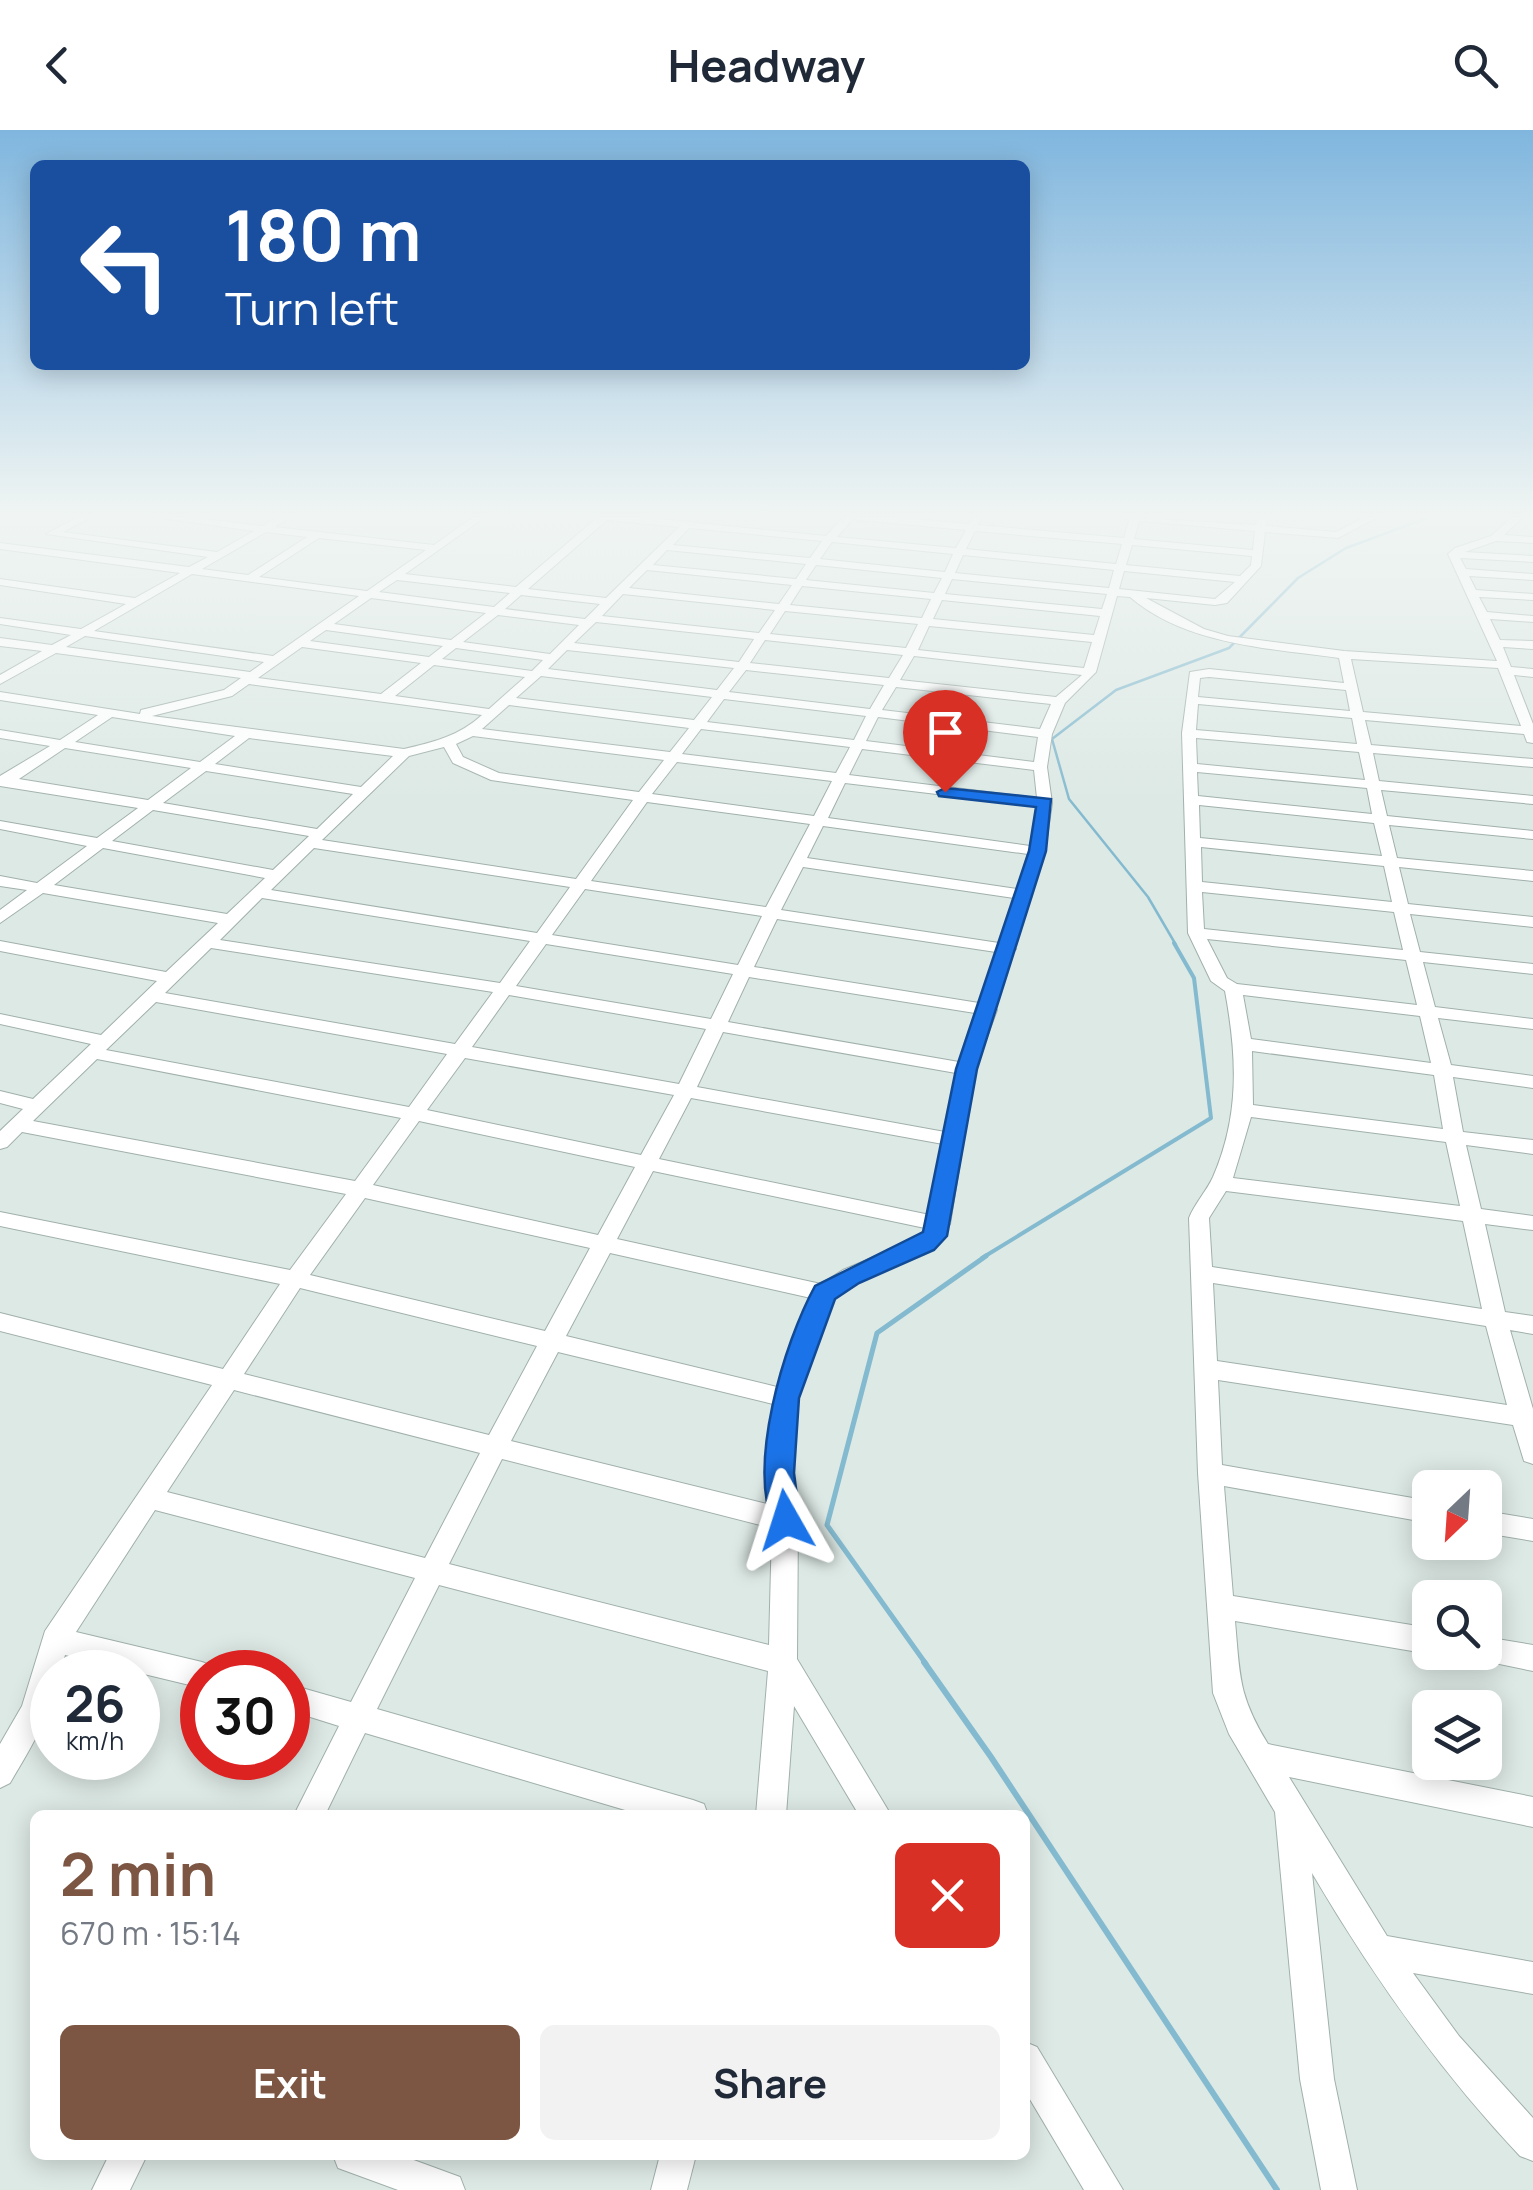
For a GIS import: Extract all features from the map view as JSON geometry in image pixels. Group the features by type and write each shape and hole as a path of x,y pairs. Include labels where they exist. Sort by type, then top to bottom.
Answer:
{"street":[{"path":"0,680 118,613"},
{"path":"130,716 213,698 250,678 342,613"},
{"path":"384,698 493,613"},
{"path":"526,613 1090,672"},
{"path":"0,696 246,734 404,753 471,732 598,613"},
{"path":"0,1773 34,1711 56,1640 295,1279 778,613"},
{"path":"856,613 1097,639"},
{"path":"312,1810 496,1445 686,1090 771,914 929,613"},
{"path":"770,1810 784,1662 786,1520 780,1473 785,1398 824,1293 850,1276 925,1244 939,1224 966,1069 1037,851 1045,803 1040,767 1045,734 1060,701 1090,672 1105,613"},
{"path":"1165,613 1212,635 1344,655 1533,672"},
{"path":"1531,734 1483,615 1533,618"},
{"path":"0,622 276,660"},
{"path":"324,626 553,658"},
{"path":"0,642 493,713"},
{"path":"300,643 1045,734"},
{"path":"1496,643 1533,645"},
{"path":"567,646 1060,701"},
{"path":"1344,655 1401,909 1443,1072 1496,1320 1528,1417 1533,1454"},
{"path":"1351,688 1194,675 1189,733 1196,933 1220,981 1233,989 1533,1024"},
{"path":"1191,700 1531,734"},
{"path":"1515,700 1533,701"},
{"path":"506,701 1040,767"},
{"path":"2,782 110,713"},
{"path":"471,732 1045,803"},
{"path":"1189,733 1533,763"},
{"path":"0,734 366,792"},
{"path":"0,918 246,734"},
{"path":"448,742 458,760 473,770 1037,851"},
{"path":"0,1142 404,753"},
{"path":"1190,766 1533,800"},
{"path":"2,782 151,806 580,887 1008,949"},
{"path":"1192,800 1533,835"},
{"path":"0,825 278,876"},
{"path":"1191,842 1533,876"},
{"path":"800,862 1024,895"},
{"path":"0,880 232,920"},
{"path":"1194,886 1533,922"},
{"path":"260,893 988,1010"},
{"path":"1196,933 1533,969"},
{"path":"208,943 504,989 966,1069"},
{"path":"0,946 171,978"},
{"path":"1233,989 1244,1044 1246,1110 1221,1184 1203,1206 1199,1218 1210,1473 1226,1693 1376,1950 1485,2098 1533,2142"},
{"path":"154,996 951,1140"},
{"path":"0,1019 99,1047 939,1224"},
{"path":"1244,1044 1533,1082"},
{"path":"0,1098 37,1106"},
{"path":"1246,1110 1533,1147"},
{"path":"18,1125 358,1189 824,1293"},
{"path":"1221,1184 1533,1224"},
{"path":"0,1218 295,1279 552,1338 785,1398"},
{"path":"1200,1273 1533,1325"},
{"path":"0,1322 230,1376 786,1520"},
{"path":"1208,1369 1528,1417"},
{"path":"1210,1473 1412,1509"},
{"path":"149,1498 784,1662 873,1810"},
{"path":"1502,1525 1533,1530"},
{"path":"1220,1606 1412,1638"},
{"path":"56,1640 180,1670"},
{"path":"1502,1653 1533,1658"},
{"path":"310,1704 676,1810"},
{"path":"1260,1757 1533,1812"},
{"path":"1290,1806 1317,2079 1340,2190"},
{"path":"1376,1950 1533,1978"},
{"path":"1036,2091 1105,2190"},
{"path":"110,2190 126,2160"},
{"path":"364,2160 447,2190"},
{"path":"669,2190 677,2160"}],"waterway":[{"path":"1176,945 1148,897 1069,799 1052,739 1116,690 1229,648 1263,613"},
{"path":"982,1258 1211,1118 1194,978 1174,943"},
{"path":"926,1664 827,1525 877,1333 986,1256"},
{"path":"924,1662 1026,1810"},
{"path":"1030,1816 1277,2190"}],"route":[{"path":"786,1520 780,1473 785,1398 824,1293 850,1276 925,1244 934,1236 966,1069 1037,851 1045,803 945,792"}]}
